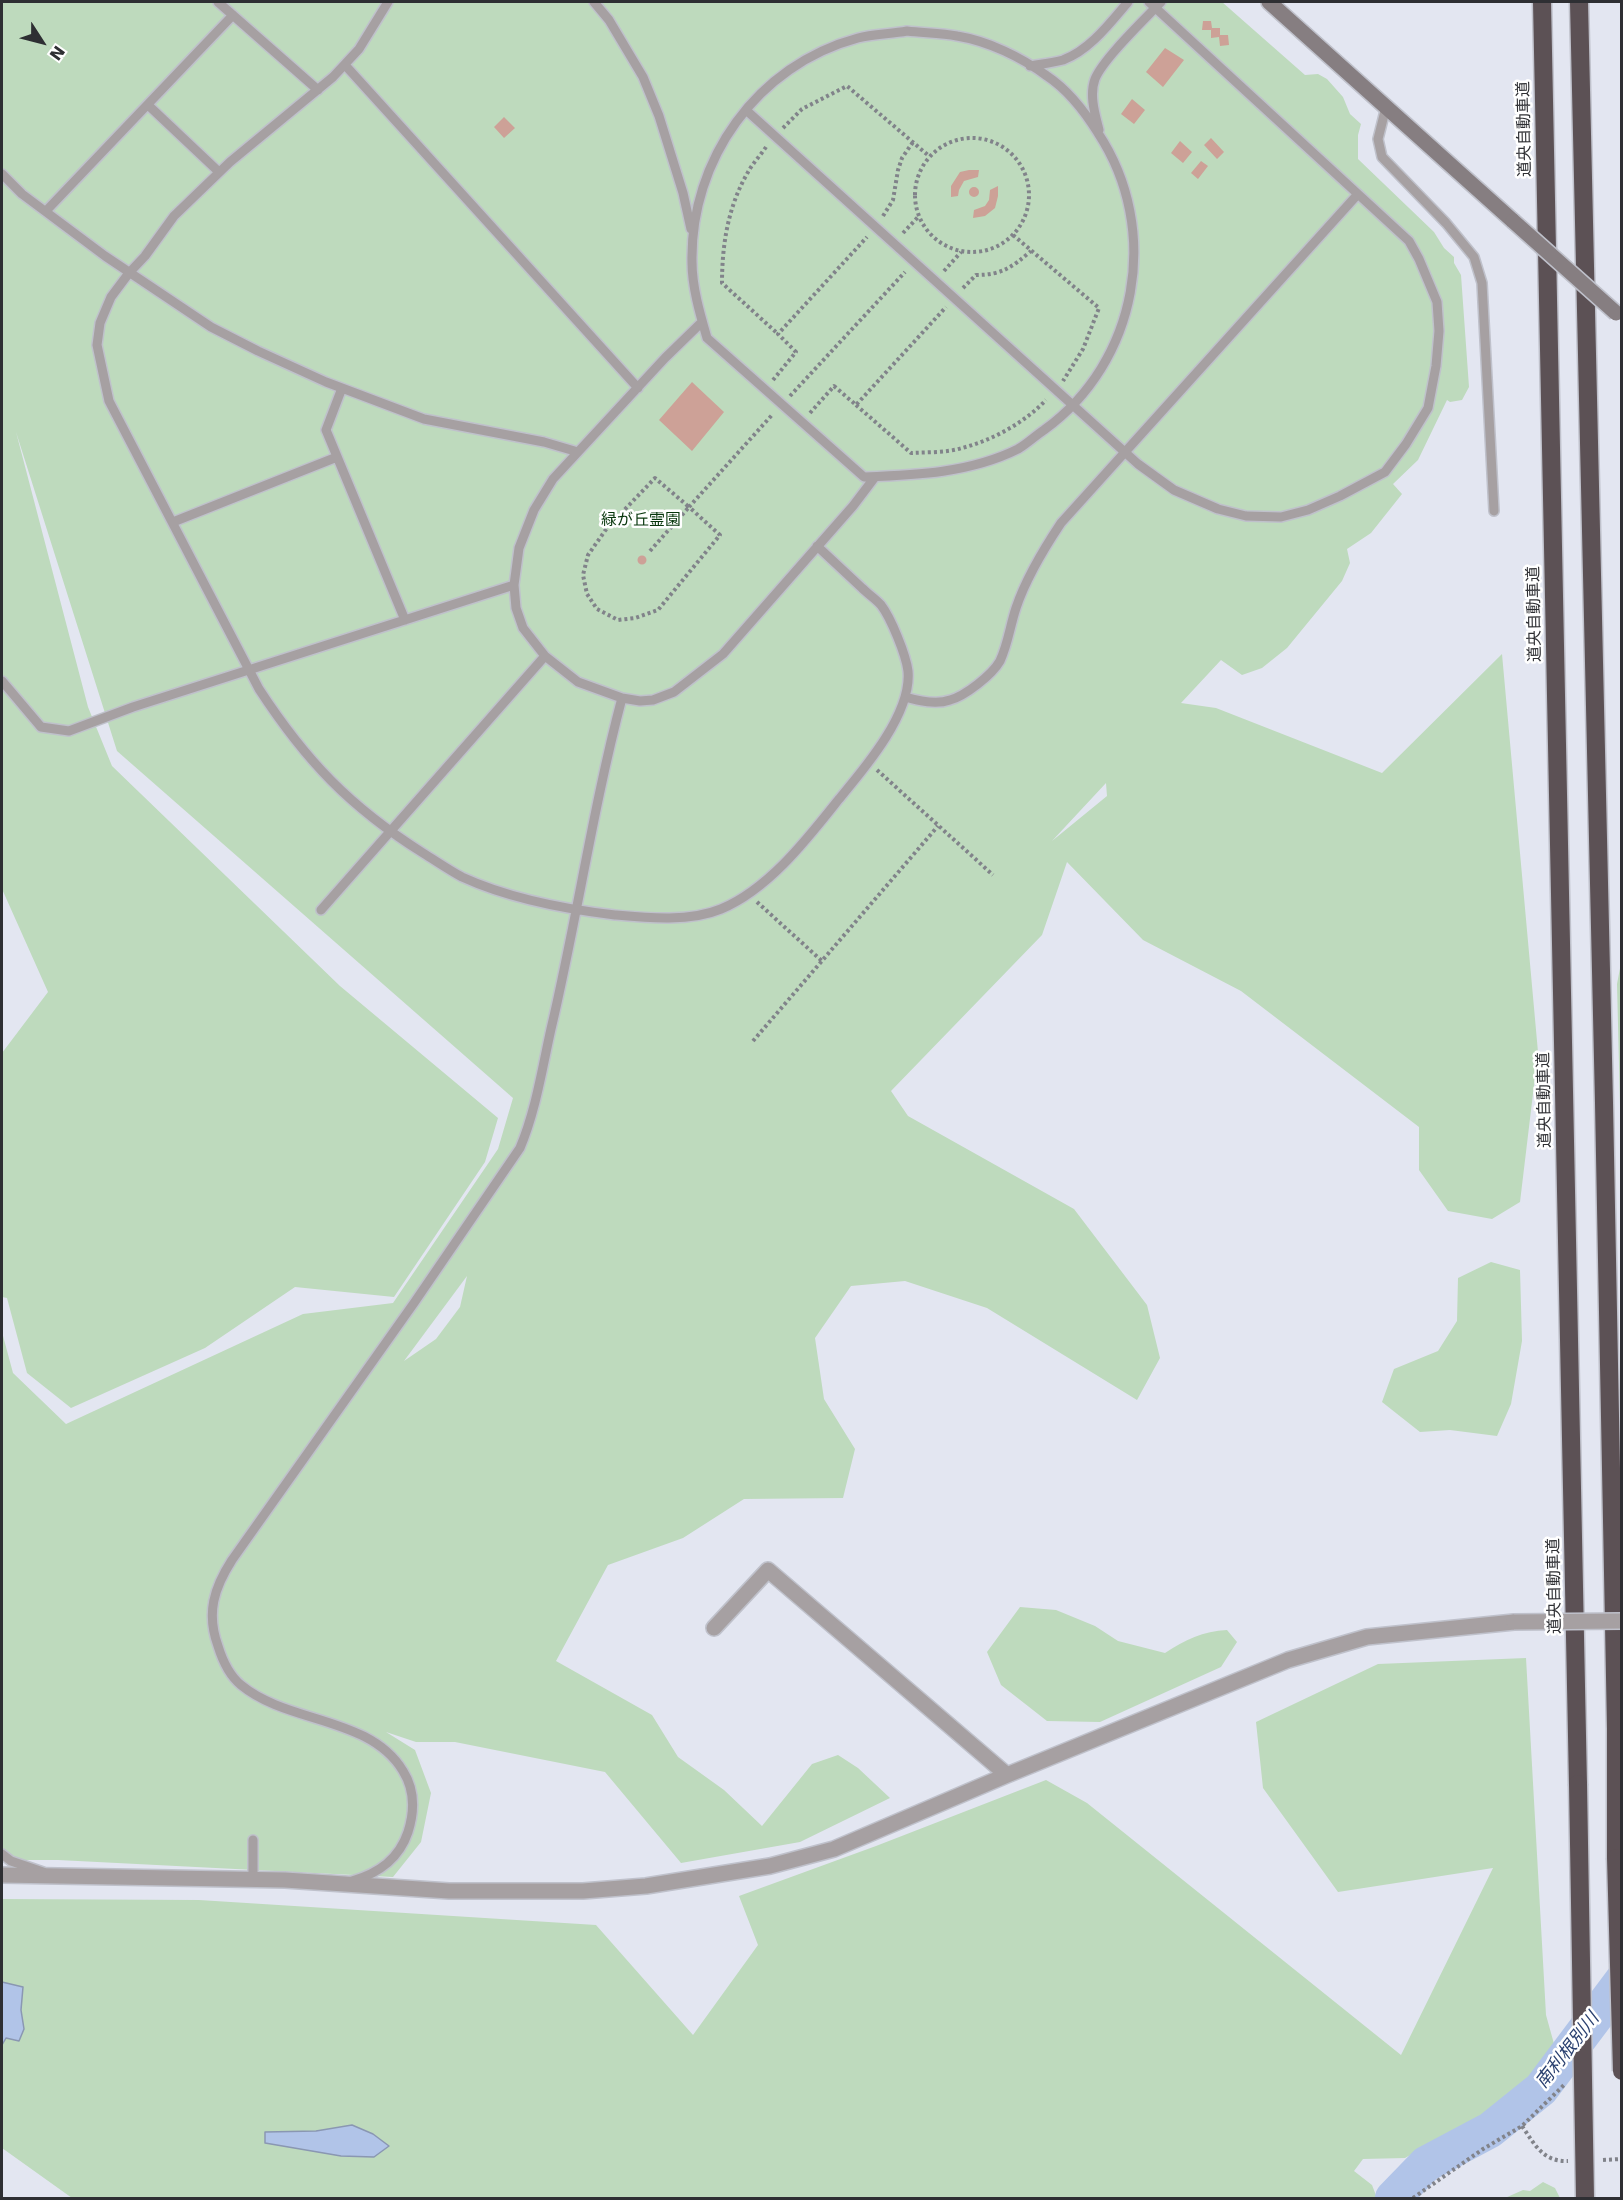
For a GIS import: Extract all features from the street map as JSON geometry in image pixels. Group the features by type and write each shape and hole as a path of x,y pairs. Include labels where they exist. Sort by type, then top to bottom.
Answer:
{"highway":[{"name":"道央自動車道","path":"1542,2 1585,2199"},
{"path":"1579,2 1604,1091 1616,1717 1616,1858 1622,2071"}],"street":[{"path":"1269,2 1619,315"},
{"path":"714,1628 768,1570 1007,1775"},
{"path":"2,1875 253,1879 449,1891 583,1891 646,1886 770,1866 834,1850 1007,1775 1288,1660 1367,1637 1514,1622 1622,1621"}],"lane":[{"path":"218,2 318,90"},
{"path":"388,2 359,49 345,65 219,172 174,216 111,297 100,323 97,345 109,401 259,689 285,729 323,774 390,832 462,877 544,904 577,911 677,919 720,910 748,894 784,863 810,834 868,762 904,703 908,671 897,635 881,605 817,546"},
{"path":"594,2 609,20 643,77 659,117 683,193 693,240"},
{"path":"1030,66 1062,60 1077,53 1107,26 1128,2"},
{"path":"746,110 1055,391 1124,452 1174,490 1218,509 1246,516 1281,517 1308,510 1385,472 1406,444 1428,408 1436,366 1439,331 1437,302 1419,259 1409,242 1155,4 1094,80 1092,99 1100,134"},
{"path":"46,211 233,15"},
{"path":"907,31 957,36 1005,51 1048,76 1084,111 1112,153 1131,207 1135,263 1125,319 1101,371 1065,415 1019,449 966,469 864,477 707,338 692,263 693,240 695,213 710,165 735,122 769,85 811,57 857,38 907,31"},
{"path":"345,65 638,388"},
{"path":"148,105 219,172"},
{"path":"1386,107 1378,139 1382,157 1446,223 1474,257 1482,283 1494,511"},
{"path":"2,174 22,194 129,273 211,327 258,351 424,419 522,437 578,452"},
{"path":"905,697 928,702 951,700 983,680 991,672 1007,643 1016,608 1035,563 1061,523 1358,194"},
{"path":"702,322 553,479 534,510 519,548 513,585 516,608 523,628 545,656 578,682 622,699 653,700 674,692 723,654 875,477"},
{"path":"342,387 326,430 405,620"},
{"path":"174,522 337,457"},
{"path":"2,681 41,727 69,731 133,707 513,585"},
{"path":"321,910 545,656"},
{"path":"341,1884 372,1875 390,1862 404,1842 411,1822 414,1799 411,1783 396,1758 381,1744 264,1701 239,1684 223,1661 213,1633 213,1601 217,1586 232,1560 414,1304 520,1148 530,1125 577,911 610,742 622,699"},
{"path":"253,1840 253,1879"},
{"path":"2,1854 11,1861 56,1876"}],"path":[{"path":"782,129 802,109 847,86 929,156"},
{"path":"964,137 984,138 1002,145 1017,158 1027,176 1030,195 1027,214 1013,235 1003,244 986,251 969,253 951,249 935,240 923,226 919,216 914,192 919,172 929,156 945,143 964,137"},
{"path":"764,389 796,352 722,283 722,251 735,201 747,173 769,142"},
{"path":"778,334 876,228 893,200 902,158 914,142"},
{"path":"893,244 919,216"},
{"path":"802,423 834,386 911,453 960,449 1011,427 1036,411 1073,368 1099,308 1013,235"},
{"path":"934,281 961,251"},
{"path":"856,405 976,275 993,275 1010,268 1031,251"},
{"path":"650,551 914,262"},
{"path":"655,478 689,507 720,535 658,610 635,618 618,620 597,609 587,594 583,574 588,555 607,528 655,478"},
{"path":"868,762 993,875"},
{"path":"753,1041 938,826"},
{"path":"748,894 822,961"},
{"path":"1413,2199 1483,2149 1522,2126"}],"green space":[{"name":"緑が丘霊園","path":"2,2 1222,2 1305,75 1318,74 1327,79 1343,97 1350,114 1361,124 1358,135 1358,159 1434,232 1444,248 1454,257 1454,263 1461,275 1469,387 1462,400 1450,402 1447,400 1418,460 1393,484 1402,494 1371,533 1347,549 1350,563 1342,581 1287,648 1262,668 1242,675 1221,660 1181,703 1216,708 1382,773 1502,654 1538,1052 1520,1202 1492,1219 1448,1211 1419,1170 1419,1127 1241,991 1143,940 1067,862 1042,935 891,1091 908,1116 1074,1209 1147,1305 1160,1358 1137,1400 987,1308 905,1281 851,1286 815,1338 824,1399 855,1449 843,1498 744,1499 683,1538 608,1565 556,1661 652,1715 678,1757 724,1790 762,1826 812,1764 838,1755 858,1768 890,1798 800,1842 681,1863 605,1772 455,1742 416,1742 386,1732 415,1750 431,1793 421,1842 393,1877 58,1860 2,1860 2,1332 13,1373 66,1424 303,1314 393,1303 498,1149 513,1098 117,751 16,432 88,707 112,766 340,986 498,1118 485,1162 394,1297 295,1287 205,1348 71,1408 27,1373 7,1298 2,1297 2,1053 48,992 2,889","holes":["1106,783 1107,796 1052,841","467,1276 460,1307 436,1339 404,1361"]},
{"path":"1621,963 1621,1147 1617,984"},
{"path":"1491,1262 1520,1270 1522,1341 1511,1404 1497,1436 1450,1430 1420,1432 1382,1402 1394,1369 1438,1351 1457,1321 1458,1278"},
{"path":"1020,1607 1056,1610 1095,1626 1118,1641 1165,1653 1194,1637 1210,1632 1227,1630 1237,1642 1221,1667 1100,1722 1047,1721 1001,1685 987,1652"},
{"path":"1526,1658 1546,2015 1556,2051 1550,2067 1535,2089 1475,2132 1453,2131 1405,2158 1363,2159 1354,2171 1372,2185 1377,2198 72,2198 2,2148 2,1899 199,1900 596,1925 693,2035 758,1945 739,1896 1046,1780 1087,1803 1401,2055 1493,1868 1338,1892 1263,1788 1256,1722 1378,1664"},
{"path":"1543,2182 1555,2188 1560,2198 1505,2198 1523,2190 1530,2191"}],"water":[{"path":"2,1982 23,1987 21,2010 24,2029 19,2041 6,2038 2,2045"},
{"path":"352,2125 373,2134 389,2146 374,2157 341,2156 265,2143 265,2132 316,2131"}],"building":[{"path":"1203,21 1211,21 1212,28 1220,28 1220,35 1228,35 1229,45 1220,46 1219,37 1211,38 1211,30 1202,30"},
{"path":"1165,48 1184,60 1163,87 1146,72"},
{"path":"1132,99 1145,110 1134,124 1121,114"},
{"path":"504,117 515,128 504,138 494,127"},
{"path":"1211,138 1224,152 1217,159 1204,145"},
{"path":"1180,141 1192,152 1183,163 1171,153"},
{"path":"1201,161 1208,166 1198,179 1191,173"},
{"path":"979,170 978,177 964,181 958,196 951,197 951,186 960,172"},
{"path":"998,186 995,208 985,216 973,218 974,210 985,206 989,200 990,190"},
{"path":"974,187 978,188 978,196 974,197 970,196 969,192 970,188"},
{"path":"692,382 724,412 692,451 659,420"},
{"path":"642,556 646,560 642,564 638,560"}],"waterway":[{"name":"南利根別川","path":"1393,2198 1426,2164 1490,2130 1541,2089 1622,1981"}]}
